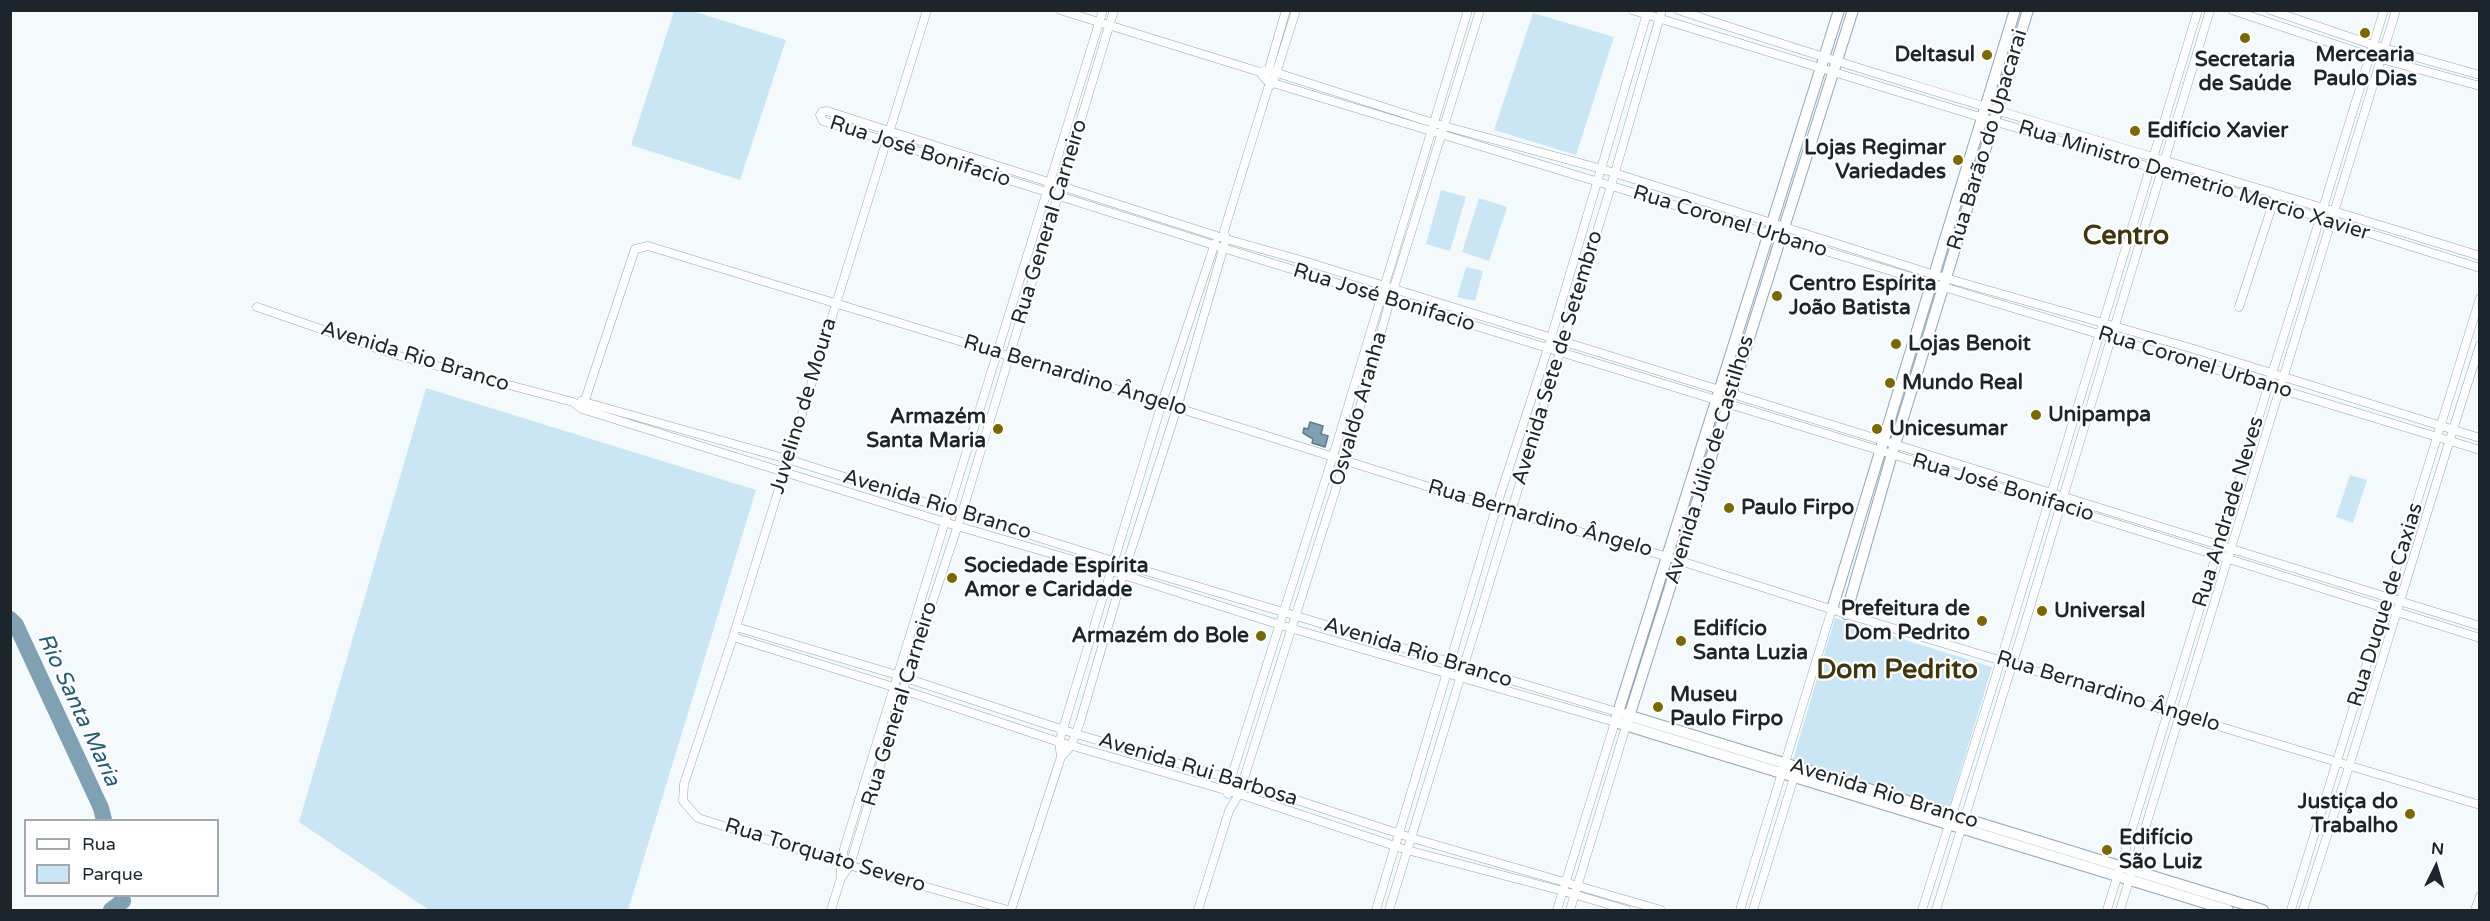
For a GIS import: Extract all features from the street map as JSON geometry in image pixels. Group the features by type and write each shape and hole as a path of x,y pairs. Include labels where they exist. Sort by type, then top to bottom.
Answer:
{"street":[{"name":"Juvelino de Moura","path":"683,801 684,784 733,638 927,10"},
{"name":"Rua Coronel Urbano","path":"1060,10 1433,123 1602,169 1730,209 1856,261 2026,302 2194,350 2480,438"},
{"name":"Rua General Carneiro","path":"841,878 841,863 893,687 1103,10"},
{"name":"Rua General Carneiro","path":"831,910 841,878 850,865 903,690 962,513 1114,10"},
{"path":"1010,910 1061,757 1071,746 1076,734 1126,565 1177,408 1269,84 1268,72 1286,10"},
{"path":"1269,84 1268,72 1296,10"},
{"name":"Osvaldo Aranha","path":"1231,805 1228,790 1231,778 1333,456 1468,10"},
{"name":"Osvaldo Aranha","path":"1198,910 1231,805 1239,794 1345,460 1390,300 1446,126 1480,10"},
{"name":"Rua Ministro Demetrio Mercio Xavier","path":"1632,10 1661,15 1740,42 1822,62"},
{"name":"Rua Ministro Demetrio Mercio Xavier","path":"1678,10 1941,104 2112,146 2323,207 2480,256"},
{"name":"Avenida Júlio de Castilhos","path":"1570,910 1710,463 1724,398 1770,227 1839,10"},
{"name":"Avenida Júlio de Castilhos","path":"1557,910 1688,492 1724,398 1782,231 1853,10"},
{"name":"Rua Barão do Upacarai","path":"1846,614 1939,281 1989,114 2015,10"},
{"name":"Rua Barão do Upacarai","path":"1989,114 2028,10"},
{"path":"1922,910 1989,701 2198,10"},
{"path":"1936,910 1998,705 2028,617 2210,10"},
{"path":"2232,10 2370,56 2480,86"},
{"path":"2270,10 2373,45 2480,75"},
{"name":"Rua Andrade Neves","path":"2107,910 2384,10"},
{"name":"Rua Andrade Neves","path":"2120,910 2336,212 2396,10"},
{"name":"Avenida Sete de Setembro","path":"1376,910 1496,508 1548,348 1648,13"},
{"name":"Avenida Sete de Setembro","path":"1389,910 1611,186 1661,15"},
{"path":"2293,30 2296,19"},
{"path":"1740,42 1744,32"},
{"path":"2189,39 2200,43"},
{"path":"2425,70 2428,60"},
{"path":"1086,67 1095,71"},
{"name":"Rua Ministro Demetrio Mercio Xavier","path":"1834,67 1944,94 1989,114 2108,155 2320,217 2480,268"},
{"name":"Rua Coronel Urbano","path":"1269,84 1350,106 1727,220 1770,227"},
{"path":"1941,104 1944,94"},
{"path":"2358,94 2370,98"},
{"path":"1350,106 1353,97"},
{"name":"Rua José Bonifacio","path":"1216,236 827,111 820,115 823,121 1300,272 1599,365 1724,398 1774,408 1882,446"},
{"path":"1072,111 1082,115"},
{"path":"1806,113 1818,117"},
{"path":"2164,119 2176,122"},
{"path":"2108,155 2112,146"},
{"path":"1059,152 1069,156"},
{"path":"2337,163 2349,166"},
{"path":"2206,184 2209,175"},
{"path":"2239,307 2277,194"},
{"path":"2138,207 2149,210"},
{"path":"1727,220 1730,209"},
{"name":"Rua Coronel Urbano","path":"1782,231 1859,250 2022,311 2480,450"},
{"path":"1034,233 1045,238"},
{"name":"Rua José Bonifacio","path":"1225,235 1603,355 1724,398 1771,418 1984,471 2479,626"},
{"path":"1061,757 1059,742 1062,730 1162,403 1216,236 1225,235"},
{"path":"2412,246 2415,236"},
{"name":"Rua Bernardino Ângelo","path":"584,400 635,249 648,246 1496,508 1668,557 1846,614 2480,805"},
{"path":"1856,261 1859,250"},
{"path":"2308,256 2320,261"},
{"path":"1300,272 1304,261"},
{"path":"1022,271 1033,276"},
{"name":"Rua Barão do Upacarai","path":"1740,910 1882,446 1939,281"},
{"path":"2114,285 2126,288"},
{"name":"Rua Duque de Caxias","path":"2291,910 2440,426 2477,317 2480,298"},
{"path":"2022,311 2026,302"},
{"name":"Avenida Rio Branco","path":"257,307 396,355 573,402 582,409 1290,628 1460,678 1616,717"},
{"path":"1008,315 1020,321"},
{"path":"1188,324 1200,328"},
{"path":"2285,329 2297,333"},
{"name":"Rua Duque de Caxias","path":"2303,910 2351,766 2448,441 2480,345"},
{"path":"2190,362 2194,350"},
{"path":"1599,365 1603,355"},
{"path":"2454,382 2466,385"},
{"path":"982,399 995,403"},
{"path":"582,409 584,400"},
{"name":"Avenida Rio Branco","path":"573,402 584,400 877,486 2131,876 2212,900 2263,910"},
{"path":"2363,414 2367,403"},
{"path":"1771,418 1774,408"},
{"path":"2076,414 2087,417"},
{"path":"711,448 713,438"},
{"path":"969,442 982,446"},
{"name":"Rua José Bonifacio","path":"1893,449 1981,481 2476,638"},
{"path":"1699,459 1710,463"},
{"path":"1981,481 1984,471"},
{"path":"957,479 971,483"},
{"path":"873,499 877,486"},
{"path":"1688,492 1700,496"},
{"path":"1131,506 1144,510"},
{"path":"2133,530 2137,520"},
{"path":"2412,520 2425,524"},
{"path":"1035,549 1038,537"},
{"path":"2307,584 2311,574"},
{"path":"1201,600 1204,588"},
{"path":"2203,596 2216,600"},
{"path":"921,597 933,600"},
{"path":"1654,599 1666,603"},
{"path":"2014,613 2028,617"},
{"path":"2476,638 2479,626"},
{"name":"Avenida Rui Barbosa","path":"736,627 908,678 1062,730 1231,778 1412,838 1566,881 1659,910"},
{"path":"1092,633 1105,637"},
{"name":"Avenida Rui Barbosa","path":"733,638 903,690 1071,746 1228,790 1407,850 1524,880 1627,910"},
{"path":"1394,658 1397,647"},
{"path":"2373,649 2385,653"},
{"path":"812,662 816,651"},
{"path":"2181,670 2193,674"},
{"path":"1630,673 1642,676"},
{"path":"1989,701 1998,705"},
{"path":"980,716 984,704"},
{"path":"2350,723 2362,727"},
{"path":"1155,770 1158,758"},
{"path":"1602,765 1613,768"},
{"path":"1753,910 1796,772"},
{"name":"Rua Torquato Severo","path":"683,801 698,818 841,863 1010,910"},
{"path":"1357,833 1361,820"},
{"path":"2132,826 2145,828"},
{"path":"2315,835 2327,838"},
{"path":"1578,842 1590,845"},
{"path":"1937,862 1949,867"},
{"path":"1524,880 1527,870"},
{"path":"2475,910 2480,896"},
{"name":"Avenida Rio Branco","path":"2212,900 2228,910"}],"green space":[{"path":"674,11 692,11 786,40 740,180 631,145"},
{"path":"1533,13 1614,37 1576,155 1494,130"},
{"path":"1441,190 1466,197 1450,251 1426,244"},
{"path":"1479,198 1507,207 1489,261 1462,252"},
{"path":"1466,267 1483,271 1475,301 1457,297"},
{"path":"426,388 756,490 628,910 429,910 299,822"},
{"path":"2350,475 2367,480 2353,523 2336,517"},
{"path":"1835,618 1992,667 1949,809 1793,760"}],"shaded area":[{"path":"1310,422 1323,426 1321,434 1328,436 1325,447 1312,443 1313,439 1303,433 1304,428 1308,429"}],"waterway":[{"name":"Rio Santa Maria","path":"10,619 16,625 101,808 104,819"},
{"name":"Rio Santa Maria","path":"111,910 123,901 122,897"}],"place":[{"name":"Mercearia Paulo Dias","path":"2365,33"},
{"name":"Secretaria de Saúde","path":"2245,38"},
{"name":"Deltasul","path":"1987,55"},
{"name":"Edifício Xavier","path":"2135,131"},
{"name":"Lojas Regimar Variedades","path":"1958,160"},
{"name":"Centro Espírita João Batista","path":"1777,296"},
{"name":"Lojas Benoit","path":"1896,344"},
{"name":"Mundo Real","path":"1890,383"},
{"name":"Unipampa","path":"2036,415"},
{"name":"Armazém Santa Maria","path":"998,429"},
{"name":"Unicesumar","path":"1877,429"},
{"name":"Paulo Firpo","path":"1729,508"},
{"name":"Sociedade Espírita Amor e Caridade","path":"952,578"},
{"name":"Universal","path":"2042,611"},
{"name":"Prefeitura de Dom Pedrito","path":"1982,621"},
{"name":"Armazém do Bole","path":"1261,636"},
{"name":"Edifício Santa Luzia","path":"1681,641"},
{"name":"Museu Paulo Firpo","path":"1658,707"},
{"name":"Justiça do Trabalho","path":"2410,814"},
{"name":"Edifício São Luiz","path":"2107,850"}],"district":[{"name":"Centro","path":"2126,237"},
{"name":"Dom Pedrito","path":"1897,671"}]}
